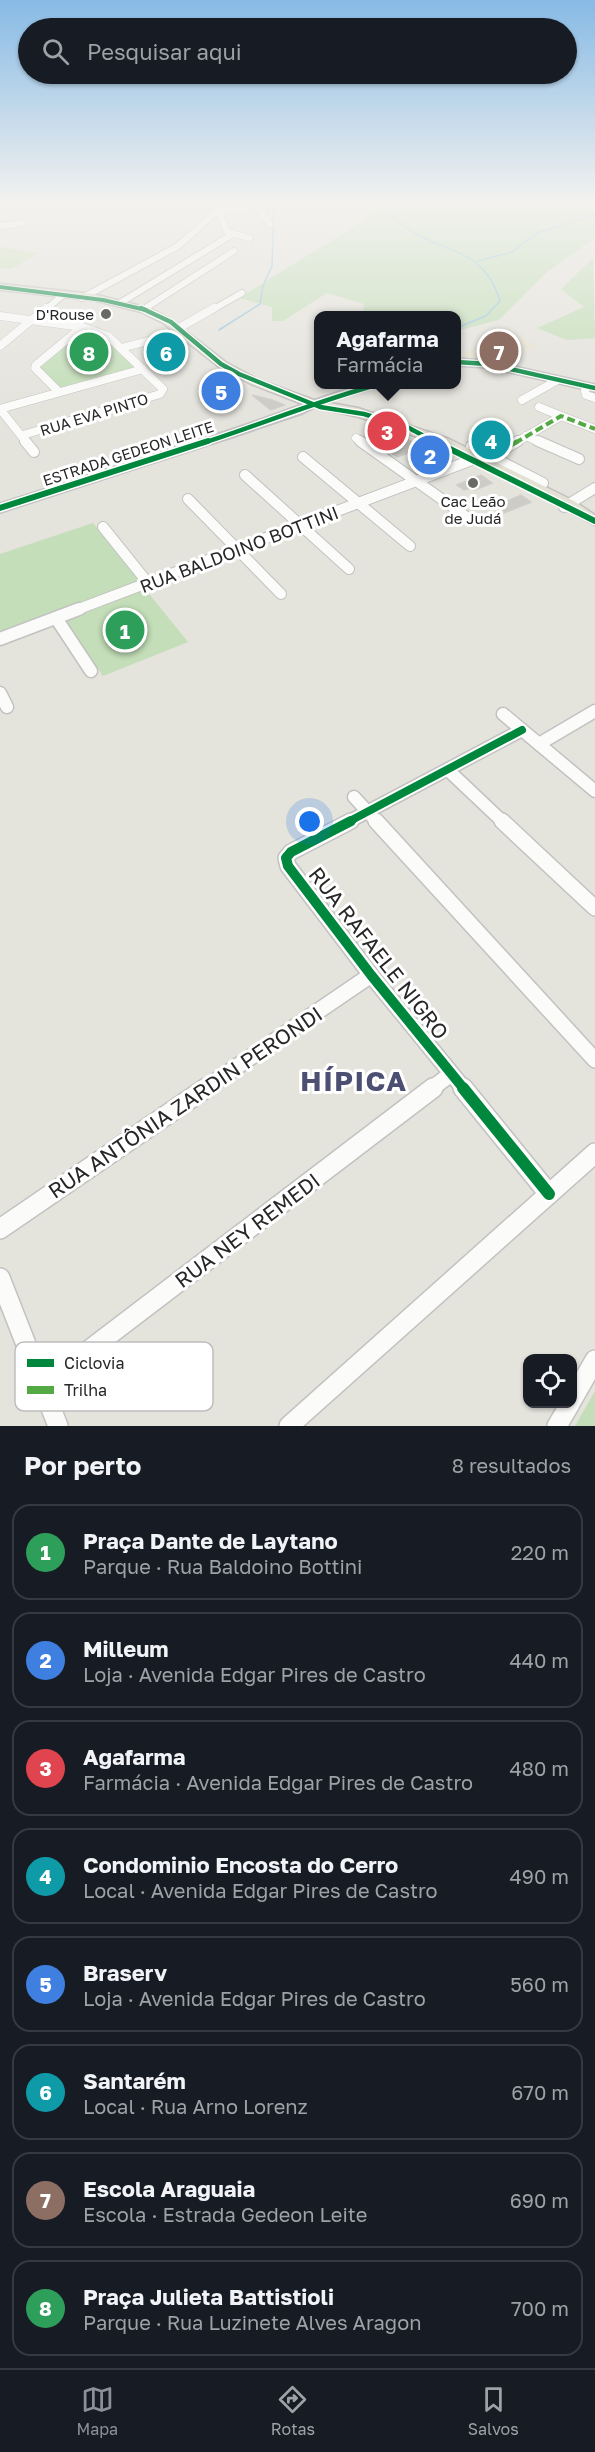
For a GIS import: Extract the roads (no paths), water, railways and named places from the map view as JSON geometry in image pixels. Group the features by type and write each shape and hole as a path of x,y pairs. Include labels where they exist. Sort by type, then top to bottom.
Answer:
{"main road":[{"path":"0,287 120,303 144,309 181,330 221,364 260,383 289,393 329,402 479,456 590,518"},
{"path":"461,362 488,364 590,390"},
{"name":"ESTRADA GEDEON LEITE","path":"0,508 366,389"}],"street":[{"path":"82,298 133,271"},
{"path":"120,303 173,271"},
{"path":"144,309 204,271"},
{"path":"121,348 181,330 242,293"},
{"path":"0,346 63,295"},
{"path":"0,316 82,327 108,336 142,369 0,409 23,435 34,452"},
{"path":"58,392 35,368 36,365 82,327"},
{"name":"RUA EVA PINTO","path":"23,435 164,392 142,369"},
{"path":"522,400 556,381"},
{"path":"590,390 586,395 595,398"},
{"path":"539,407 595,429"},
{"name":"RUA BALDOINO BOTTINI","path":"0,639 415,482 526,436 561,416"},
{"path":"526,436 579,459"},
{"path":"356,438 471,520"},
{"path":"479,456 543,483"},
{"path":"303,457 410,546"},
{"path":"245,475 349,569"},
{"path":"567,505 595,488"},
{"path":"188,499 282,594"},
{"path":"103,527 148,583"},
{"path":"56,618 91,671"},
{"path":"0,693 7,707"},
{"path":"539,744 595,711"},
{"path":"503,714 595,791"},
{"name":"RUA RAFAELE NIGRO","path":"522,730 448,770 366,810 291,852 286,858 288,866 371,975 549,1194"},
{"path":"448,770 595,908"},
{"path":"354,797 595,1060"},
{"name":"RUA ANTÔNIA ZARDIN PERONDI","path":"0,1229 371,975"},
{"name":"RUA NEY REMEDI","path":"100,1342 451,1074"},
{"path":"289,1426 595,1153"},
{"path":"0,1278 25,1342"},
{"path":"577,1393 595,1360"},
{"path":"557,1426 568,1408"},
{"path":"52,1411 58,1426"}],"waterway":[{"path":"219,330 260,304 263,286 270,271"},
{"path":"461,326 486,316 500,301 494,285 484,271"}],"place":[{"name":"D'Rouse","path":"106,314"},
{"name":"Escola Araguaia","path":"499,351"},
{"name":"Praça Julieta Battistioli","path":"89,352"},
{"name":"Santarém","path":"166,352"},
{"name":"Braserv","path":"221,391"},
{"name":"Agafarma","path":"387,431"},
{"name":"Condominio Encosta do Cerro","path":"491,440"},
{"name":"Milleum","path":"430,455"},
{"name":"Cac Leão de Judá","path":"473,483"},
{"name":"Praça Dante de Laytano","path":"125,630"}],"district":[{"name":"HÍPICA","path":"354,1080"}]}
